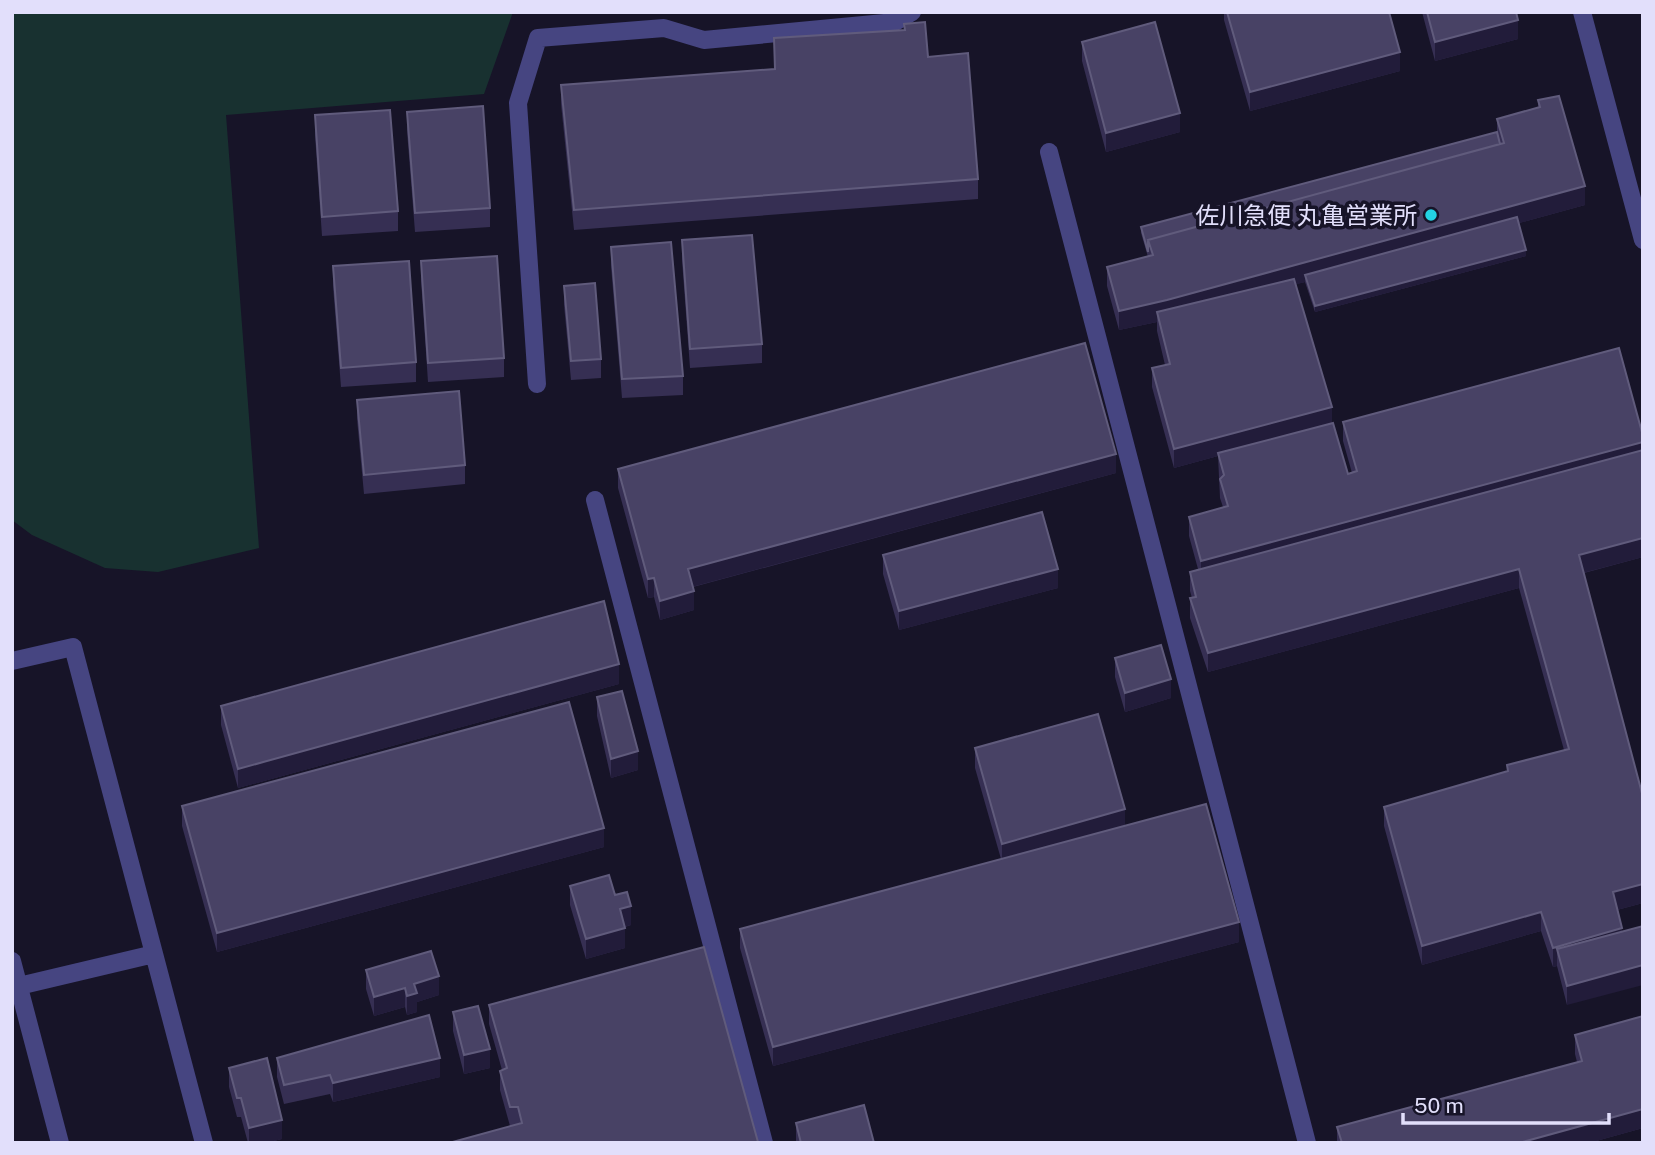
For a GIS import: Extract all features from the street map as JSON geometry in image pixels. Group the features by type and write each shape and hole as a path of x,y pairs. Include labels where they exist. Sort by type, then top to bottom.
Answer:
{"street":[{"path":"537,384 517,103 538,38 664,28 704,40 895,22 912,12"},
{"path":"1582,12 1643,240"},
{"path":"1049,152 1307,1143"},
{"path":"594,500 764,1143"},
{"path":"12,661 74,647 204,1143"},
{"path":"19,986 154,954"},
{"path":"12,961 60,1143"}],"green space":[{"path":"12,12 513,12 484,94 226,115 259,548 158,572 105,568 32,535 12,520"}],"building":[{"path":"1227,12 1389,12 1400,52 1250,92"},
{"path":"1427,12 1516,12 1518,20 1435,42"},
{"path":"925,22 928,57 968,53 978,179 574,210 561,85 775,69 774,38 905,30 904,24"},
{"path":"1155,22 1180,113 1106,133 1082,42"},
{"name":"佐川急便 丸亀営業所","path":"1559,96 1585,186 1119,311 1107,267 1153,255 1148,240 1504,143 1497,119 1540,107 1538,100"},
{"path":"483,106 490,208 415,213 407,112"},
{"path":"390,110 398,211 322,217 315,115"},
{"path":"1497,132 1500,144 1148,240 1148,252 1141,227"},
{"path":"1517,217 1526,250 1315,306 1305,275"},
{"path":"752,235 762,344 690,349 682,240"},
{"path":"671,242 683,376 622,379 611,247"},
{"path":"497,256 504,358 428,363 421,261"},
{"path":"409,261 416,362 341,368 333,266"},
{"path":"1294,279 1332,407 1174,449 1152,368 1170,364 1157,312"},
{"path":"595,283 601,359 571,361 564,286"},
{"path":"1085,343 1116,454 688,569 694,591 660,601 654,578 648,579 618,469"},
{"path":"1619,348 1643,442 1201,561 1189,517 1228,506 1220,479 1224,475 1218,453 1333,423 1348,474 1357,471 1343,422"},
{"path":"459,391 465,465 364,475 357,400"},
{"path":"1643,450 1643,538 1579,555 1643,797 1643,884 1613,892 1622,928 1553,948 1541,912 1422,946 1384,807 1508,771 1507,765 1569,749 1519,569 1208,653 1190,598 1196,597 1190,572"},
{"path":"1042,512 1058,569 899,611 883,555"},
{"path":"604,601 619,664 238,769 221,706"},
{"path":"1161,645 1171,679 1125,693 1115,658"},
{"path":"622,691 638,751 611,759 597,697"},
{"path":"569,702 604,828 217,933 182,806"},
{"path":"1098,714 1125,809 1002,844 975,748"},
{"path":"1206,804 1239,922 773,1047 740,929"},
{"path":"609,875 615,895 627,892 631,906 620,909 625,928 586,939 570,886"},
{"path":"1643,926 1643,965 1567,986 1557,949"},
{"path":"704,947 758,1142 449,1143 522,1123 518,1107 510,1107 500,1071 507,1068 489,1005"},
{"path":"431,951 439,976 414,984 417,993 407,996 405,988 374,997 366,970"},
{"path":"478,1006 490,1049 464,1055 453,1012"},
{"path":"429,1015 440,1058 333,1083 330,1075 284,1085 277,1058"},
{"path":"1643,1016 1643,1109 1519,1143 1342,1143 1337,1127 1582,1061 1575,1035"},
{"path":"267,1058 282,1120 249,1128 229,1068"},
{"path":"864,1105 874,1143 801,1143 796,1123"}],"place":[{"name":"佐川急便 丸亀営業所","path":"1431,215"}]}
